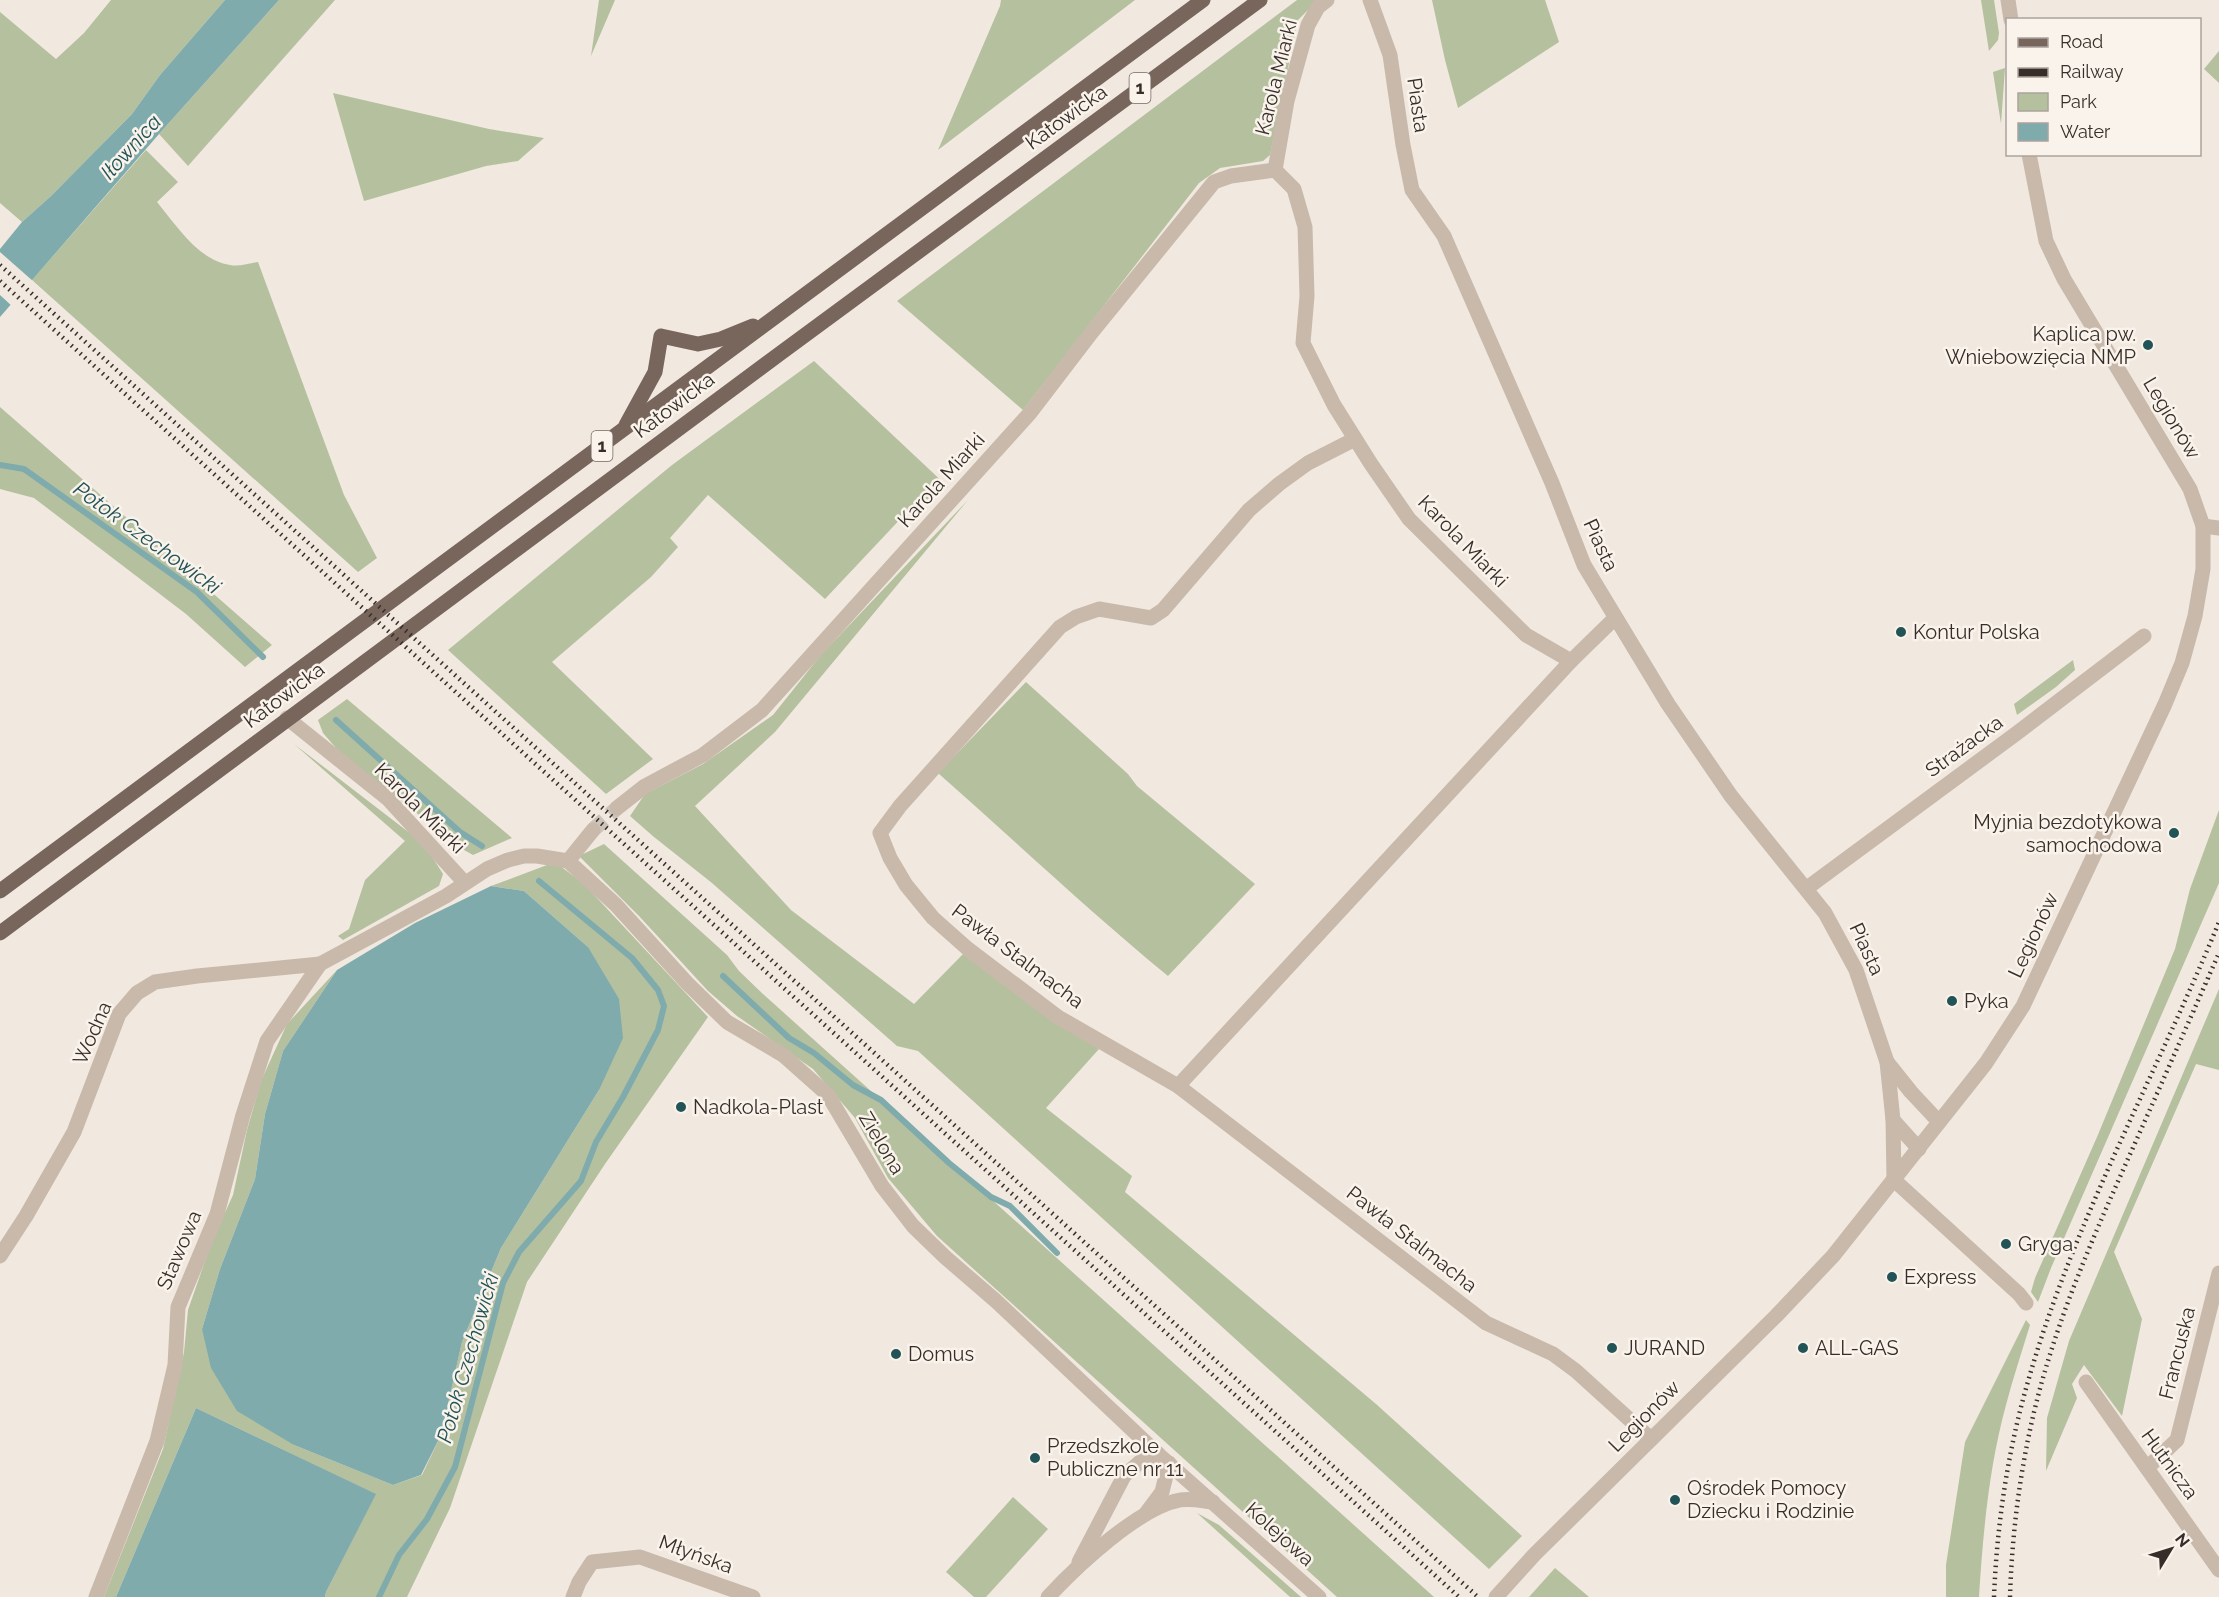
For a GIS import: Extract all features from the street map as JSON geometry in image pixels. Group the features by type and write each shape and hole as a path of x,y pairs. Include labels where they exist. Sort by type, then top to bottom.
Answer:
{"main road":[{"name":"Katowicka","path":"0,891 1203,0"},
{"name":"Katowicka","path":"0,933 287,718 1260,0"},
{"path":"624,429 655,372 661,336 698,344 721,339 775,316"}],"street":[{"name":"Karola Miarki","path":"1275,170 1287,101 1308,26 1318,7 1327,0"},
{"name":"Piasta","path":"1370,0 1390,55 1412,190 1444,236 1552,483 1584,565 1668,704 1731,796 1825,913 1856,970 1887,1062 1893,1120 1894,1180"},
{"path":"2008,0 2011,18"},
{"name":"Legionów","path":"1496,1597 1534,1555 1776,1316 1833,1256 1986,1063 2023,1006 2182,663 2195,616 2203,569 2203,526 2190,489 2064,279 2046,241 2029,156"},
{"name":"Karola Miarki","path":"1275,170 1294,189 1305,227 1307,296 1303,343 1334,405 1409,519 1526,635 1571,662"},
{"name":"Karola Miarki","path":"617,808 645,786 703,755 762,710 1030,413 1092,332 1214,182 1231,176 1275,170"},
{"name":"Pawła Stalmacha","path":"1355,439 1308,463 1249,510 1163,610 1151,618 1099,609 1076,617 1060,627 900,806 880,833 890,858 906,885 933,918 968,949 1059,1017 1178,1086 1486,1323 1553,1354 1576,1371 1651,1439"},
{"path":"2203,526 2219,528"},
{"path":"1178,1086 1571,662 1615,618"},
{"name":"Strażacka","path":"1807,888 2018,733 2144,636"},
{"name":"Karola Miarki","path":"287,718 388,799 465,883"},
{"path":"568,861 593,831"},
{"name":"Karola Miarki","path":"320,964 446,896 487,869 516,857 537,856 568,861"},
{"name":"Zielona","path":"568,861 616,905 687,983 727,1022 783,1055 828,1095 882,1186 913,1226 1163,1459"},
{"name":"Wodna","path":"0,1256 27,1216 74,1132 119,1014 136,993 155,982 320,964"},
{"name":"Stawowa","path":"96,1597 157,1441 175,1365 178,1307 218,1214 243,1115 267,1041 320,964"},
{"name":"Piasta","path":"1887,1062 1939,1122"},
{"path":"1893,1120 1919,1149"},
{"path":"1894,1180 2019,1294 2026,1303"},
{"name":"Francuska","path":"2147,1468 2177,1440 2219,1273"},
{"name":"Hutnicza","path":"2086,1382 2219,1570"},
{"path":"1048,1597 1076,1568 1147,1512 1162,1492 1163,1459 1141,1461 1124,1476 1076,1568"},
{"name":"Kolejowa","path":"1163,1459 1319,1597"},
{"path":"1147,1512 1181,1500 1213,1502"},
{"name":"Młyńska","path":"573,1597 579,1582 592,1562 640,1557 753,1597"}],"green space":[{"path":"111,0 225,0 160,75 132,114 22,222 0,203 0,12 56,59 84,33"},
{"path":"279,0 335,0 188,166 159,134"},
{"path":"599,0 615,0 591,56"},
{"path":"1001,0 1135,0 938,150 1000,6"},
{"path":"1297,0 1318,0 1298,20 1270,155 1263,161 1220,168 1199,183 1023,410 897,301"},
{"path":"1432,0 1545,0 1559,42 1458,108"},
{"path":"1981,0 1994,0 1999,33 1998,40 1989,51"},
{"path":"2219,51 2219,83 2204,69"},
{"path":"2005,68 2001,124 1993,72"},
{"path":"333,93 489,129 544,138 518,161 486,166 364,201"},
{"path":"146,150 178,182 157,202 189,241 218,262 237,266 258,262 344,495 377,558 358,572 32,280"},
{"path":"814,361 948,487 906,513 825,599 708,495 670,538 678,547 651,577 552,662 653,759 606,794 448,650 672,465"},
{"path":"0,407 272,645 245,667 186,614 34,498 0,489"},
{"path":"968,500 775,732 695,806 791,910 914,1004 964,953 1099,1049 1046,1108 1132,1176 1125,1192 1376,1404 1522,1536 1489,1569 918,1051 897,1046 712,883 630,816 645,794 703,764 773,715 820,656"},
{"path":"2073,660 2075,670 2017,715 2014,704"},
{"path":"1026,682 1128,774 1137,786 1255,884 1168,976 938,773"},
{"path":"347,699 512,838 473,855 342,755 323,733 318,720"},
{"path":"294,744 424,844 443,874 439,886 343,940 338,936 349,929 365,880 405,841"},
{"path":"2219,810 2219,883 2038,1302 2031,1292 2035,1278 2097,1137 2175,949 2190,889"},
{"path":"604,844 727,955 739,971 763,994 1434,1597 1337,1597 937,1236 888,1178 855,1118 813,1069 737,1016 708,991 639,916 579,856"},
{"path":"555,862 584,884 708,1017 605,1164 527,1282 450,1508 407,1597 325,1597 375,1494 196,1408 116,1597 104,1597 163,1449 184,1352 188,1310 212,1241 233,1195 247,1130 261,1081 287,1024 337,970 283,1051 265,1114 255,1179 220,1269 202,1329 294,1445 393,1485 422,1475 441,1435 462,1342 501,1248 599,1090 588,947 524,891 491,886"},
{"path":"2219,989 2219,1070 2196,1064 2114,1252 2142,1319 2122,1416 2084,1365 2072,1384 2077,1398 2046,1471 2047,1418 2069,1341"},
{"path":"2026,1320 2030,1325 2000,1428 1991,1476 1979,1597 1946,1597 1946,1565 1965,1442"},
{"path":"1013,1497 1048,1529 986,1597 974,1597 946,1572"},
{"path":"1197,1513 1219,1525 1301,1597 1290,1597"},
{"path":"1555,1568 1589,1597 1529,1597"}],"water":[{"name":"Iłownica","path":"225,0 279,0 0,317 0,249 22,222 132,114 160,75"},
{"path":"491,886 524,891 588,947 619,999 623,1038 599,1090 501,1248 462,1342 441,1435 421,1475 393,1485 294,1445 237,1411 211,1368 202,1329 220,1269 255,1179 265,1114 283,1051 337,970 415,923"},
{"path":"196,1408 376,1494 325,1597 116,1597"}],"pier":[{"path":"0,252 34,282 13,307 0,295"}],"waterway":[{"name":"Potok Czechowicki","path":"0,465 24,469 197,592 263,657"},
{"name":"Potok Czechowicki","path":"336,720 460,832 482,846"},
{"name":"Potok Czechowicki","path":"379,1597 399,1555 427,1519 455,1467 503,1283 519,1252 581,1181 596,1142 623,1097 658,1030 664,1006 658,990 632,958 539,881"},
{"path":"723,976 789,1038 814,1053 853,1085 881,1100 949,1163 991,1197 1010,1206 1057,1253"}],"tunnel":[{"path":"593,830 617,808"}],"railway":[{"path":"0,265 1478,1597"},
{"path":"0,281 1459,1597"},
{"path":"1994,1597 2001,1514 2009,1459 2029,1378 2048,1320 2093,1205 2219,922"},
{"path":"2010,1597 2021,1478 2035,1408 2053,1345 2100,1222 2219,953"}],"place":[{"name":"Kaplica pw. Wniebowzięcia NMP","path":"2148,345"},
{"name":"Kontur Polska","path":"1901,632"},
{"name":"Myjnia bezdotykowa samochodowa","path":"2174,833"},
{"name":"Pyka","path":"1952,1001"},
{"name":"Nadkola-Plast","path":"681,1107"},
{"name":"Gryga","path":"2006,1244"},
{"name":"Express","path":"1892,1277"},
{"name":"JURAND","path":"1612,1348"},
{"name":"ALL-GAS","path":"1803,1348"},
{"name":"Domus","path":"896,1354"},
{"name":"Przedszkole Publiczne nr 11","path":"1035,1458"},
{"name":"Ośrodek Pomocy Dziecku i Rodzinie","path":"1675,1500"}]}
